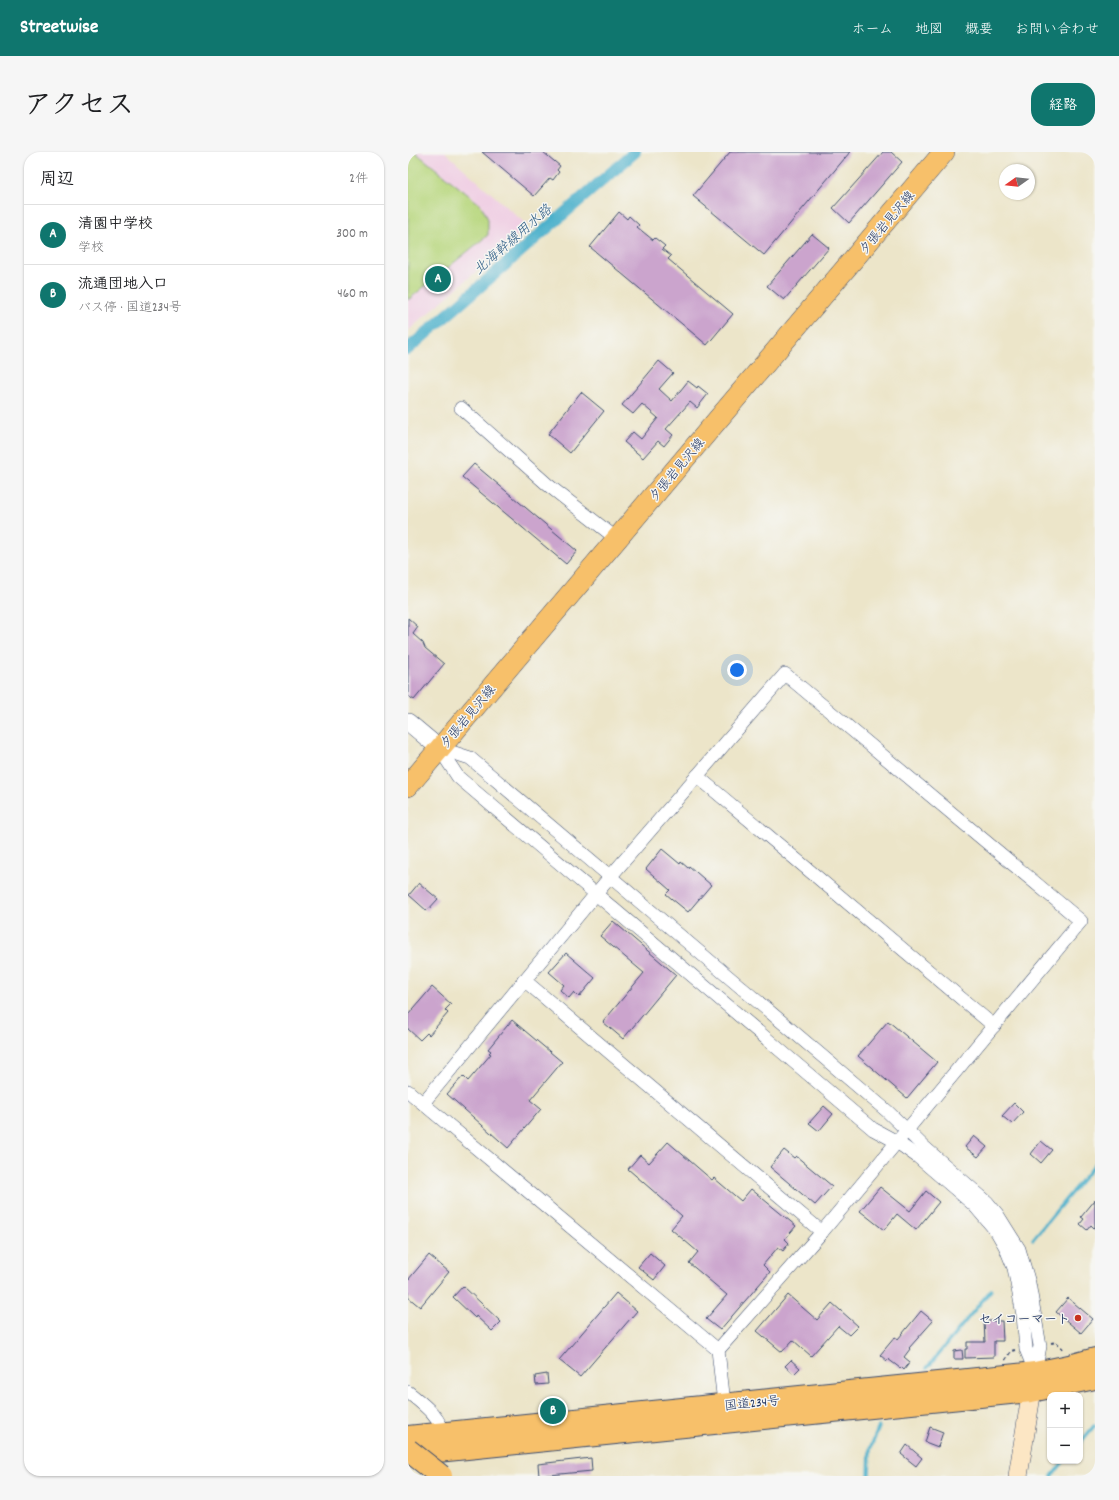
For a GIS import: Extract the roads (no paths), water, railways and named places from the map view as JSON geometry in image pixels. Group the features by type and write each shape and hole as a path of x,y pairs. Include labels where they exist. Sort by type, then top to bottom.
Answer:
{"highway":[{"name":"国道234号","path":"1033,1382 1068,1366 1095,1359"},
{"name":"国道234号","path":"408,1437 446,1441 1033,1382 1095,1378"},
{"name":"国道234号","path":"408,1454 446,1441"},
{"path":"408,1450 441,1476"}],"main road":[{"name":"夕張岩見沢線","path":"408,786 944,152"},
{"path":"1018,1476 1033,1382"}],"street":[{"path":"461,408 548,484 617,539"},
{"path":"423,1103 610,877 785,674 1081,921 822,1232 718,1350"},
{"path":"408,722 440,748 458,777 873,1129 897,1142 918,1157 974,1205 997,1232 1005,1246 1014,1268 1022,1308 1026,1349 1033,1382"},
{"path":"440,748 470,758 887,1111 906,1130 987,1202 997,1214 1019,1250 1029,1283 1040,1346 1033,1382"},
{"path":"697,776 994,1026"},
{"path":"524,980 822,1232"},
{"path":"408,1091 718,1350 725,1413"},
{"path":"408,1392 432,1412 446,1441"}],"waterway":[{"name":"北海幹線用水路","path":"408,349 635,152"},
{"path":"1033,1239 1095,1164"},
{"path":"927,1368 991,1290"},
{"path":"1083,1439 1094,1426"},
{"path":"869,1476 870,1449 879,1427"},
{"path":"1052,1476 1062,1464"}],"place":[{"name":"清園中学校","path":"438,279"},
{"name":"セイコーマート","path":"1078,1318"},
{"name":"流通団地入口","path":"553,1411"}]}
